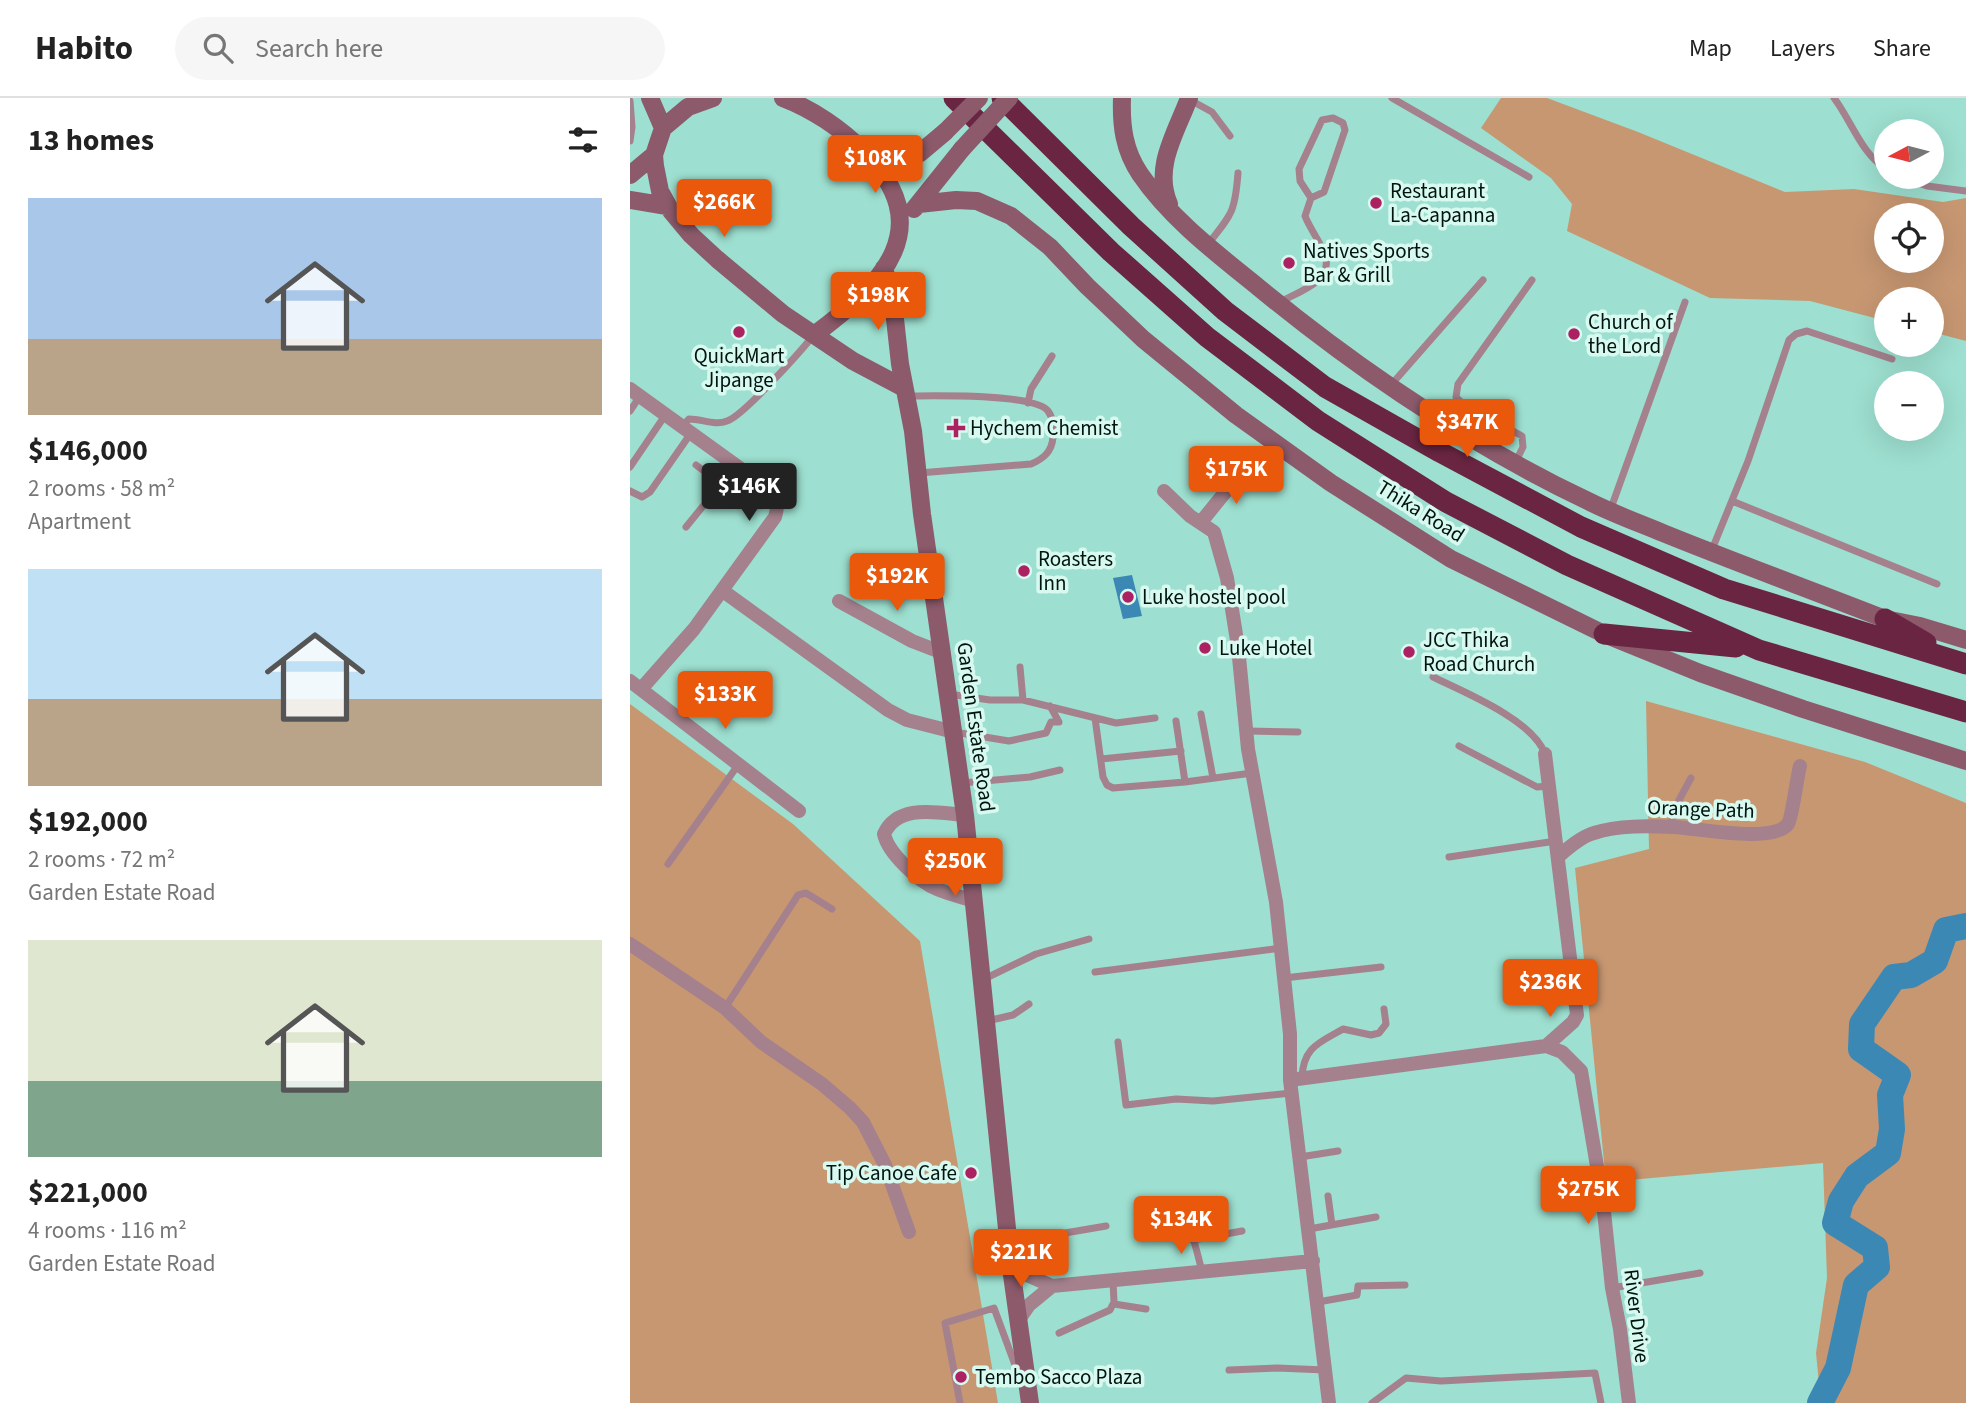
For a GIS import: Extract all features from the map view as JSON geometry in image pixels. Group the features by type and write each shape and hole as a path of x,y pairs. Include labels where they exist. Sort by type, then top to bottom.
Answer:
{"highway":[{"name":"Thika Road","path":"954,98 1154,291 1207,337 1318,421 1446,502 1567,565 1759,650 1966,712"},
{"path":"1002,98 1131,226 1225,311 1325,387 1581,527 1724,589 1963,663"},
{"path":"1885,619 1963,663"},
{"path":"1604,634 1759,650"}],"main road":[{"path":"650,98 663,128"},
{"path":"713,98 688,107 663,128 654,155 660,191 667,206 691,235 783,314 905,392"},
{"path":"783,98 829,124 871,158 889,180 902,222 895,247 884,268 850,306 814,335"},
{"path":"871,158 920,153 979,98"},
{"path":"902,222 962,149 1009,98"},
{"path":"1122,98 1122,128 1128,152 1140,174 1171,210 1207,245 1277,303 1390,386 1471,439 1610,512 1710,553 1885,619 1966,640"},
{"path":"1171,210 1163,188 1165,162 1188,99"},
{"path":"630,175 654,155"},
{"path":"630,200 667,206"},
{"name":"Thika Road","path":"919,204 956,200 978,201 1011,216 1050,247 1087,286 1182,372 1236,415 1331,483 1451,559 1604,634 1713,678 1966,761"},
{"name":"Garden Estate Road","path":"884,268 893,301 961,783 1011,1268 1030,1403"}],"street":[{"path":"635,393 763,485 776,497 779,505 775,517 723,592 636,685 799,811"},
{"path":"1201,522 1244,469"},
{"path":"1164,491 1190,516 1214,532 1227,578 1252,772 1276,902 1300,1157 1329,1403"},
{"path":"723,592 888,710 907,720 954,732"},
{"path":"839,601 912,641 943,653"},
{"path":"1295,1084 1546,1046 1573,1022 1577,1015 1545,754"},
{"name":"Orange Path","path":"1558,849 1595,832 1632,828 1670,827 1743,833 1767,833 1781,829 1791,820 1800,766"},
{"path":"965,815 925,812 909,814 895,818 884,834 890,850 923,881 935,889 974,901"},
{"path":"630,944 725,1008 761,1042 822,1084 863,1122 885,1165 909,1232"},
{"name":"River Drive","path":"1546,1046 1562,1052 1581,1071 1603,1202 1612,1288 1629,1403"},
{"path":"1011,1268 1052,1286 1313,1261"},
{"path":"1018,1321 1030,1305 1052,1286"}],"lane":[{"path":"1392,98 1530,177"},
{"path":"1835,98 1863,147 1874,158"},
{"path":"1188,99 1212,112 1230,136"},
{"path":"630,101 630,141"},
{"path":"1277,303 1321,279 1326,267 1325,255 1305,216 1311,198 1324,192 1345,130 1343,123 1332,118 1322,120 1299,169 1300,181 1311,198"},
{"path":"1207,245 1232,215 1238,173"},
{"path":"1944,188 1966,191"},
{"path":"1390,386 1483,280"},
{"path":"1514,463 1523,447 1522,436 1462,403 1455,392 1478,353 1532,280"},
{"path":"1610,512 1685,302"},
{"path":"1710,553 1748,461 1785,346 1796,334 1807,331 1892,359"},
{"path":"630,491 642,497 650,492 687,430 687,420 717,423 732,419 814,335"},
{"path":"1028,403 1031,389 1052,356"},
{"path":"905,392 981,396 1040,404 1048,411 1053,422 1053,443 1050,451 1031,464 918,473"},
{"path":"630,411 635,393"},
{"path":"630,467 666,414"},
{"path":"696,465 750,506 779,505"},
{"path":"686,527 721,484"},
{"path":"1732,501 1937,584"},
{"path":"1020,667 1023,700"},
{"path":"1433,677 1511,718 1532,735 1545,754"},
{"path":"948,694 990,700 1023,700 1116,723 1155,718"},
{"path":"954,732 1009,741 1046,733 1051,722 1059,722 1050,706"},
{"path":"1201,714 1213,778"},
{"path":"1095,718 1105,782 1113,788 1185,782 1252,772"},
{"path":"1176,721 1185,782"},
{"path":"1247,731 1298,732"},
{"path":"1459,746 1537,787 1549,786"},
{"path":"1101,759 1181,751"},
{"path":"668,864 738,764"},
{"path":"961,783 1030,777 1060,770"},
{"path":"1670,827 1679,800 1691,778"},
{"path":"1449,857 1558,849"},
{"path":"725,1008 799,895 806,893 832,909"},
{"path":"982,980 1036,954 1089,939"},
{"path":"1095,972 1281,948"},
{"path":"1284,978 1381,967"},
{"path":"986,1021 1013,1015 1029,1004"},
{"path":"1118,1042 1126,1105 1176,1099 1213,1101 1295,1084 1308,1051 1343,1029 1371,1035 1379,1033 1386,1024 1384,1009"},
{"path":"1300,1157 1338,1151"},
{"path":"1328,1196 1332,1225"},
{"path":"1171,1204 1184,1216 1202,1272"},
{"path":"1309,1229 1376,1217"},
{"path":"1009,1245 1035,1249 1065,1233 1106,1226"},
{"path":"1193,1240 1242,1231"},
{"path":"1612,1288 1700,1273"},
{"path":"1059,1333 1110,1310 1114,1304 1113,1280"},
{"path":"1318,1302 1357,1295 1358,1286 1405,1284"},
{"path":"1114,1304 1146,1309"},
{"path":"960,1403 945,1323 994,1308 1030,1403"},
{"path":"1228,1370 1325,1370"},
{"path":"1373,1403 1406,1378 1441,1381 1595,1373 1601,1403"}],"shaded area":[{"path":"1501,98 1547,98 1785,192 1854,189 1943,202 1966,198 1966,341 1944,335 1944,287 1874,287 1874,318 1810,301 1710,298 1567,231 1572,204 1551,178 1481,128"},
{"path":"1646,701 1865,762 1966,803 1966,1403 1821,1403 1816,1353 1827,1278 1823,1163 1606,1182 1575,868 1649,849"},
{"path":"630,704 793,824 920,941 998,1403 630,1403"}],"water":[{"name":"Luke hostel pool","path":"1132,575 1142,616 1123,619 1113,578"}],"waterway":[{"path":"1820,1403 1838,1368 1856,1285 1877,1267 1875,1248 1835,1223 1841,1201 1857,1176 1888,1153 1892,1129 1890,1095 1898,1075 1861,1049 1862,1024 1894,977 1911,975 1935,961 1946,930 1966,926"}],"place":[{"name":"Restaurant La-Capanna","path":"1376,203"},
{"name":"Natives Sports Bar & Grill","path":"1289,263"},
{"name":"QuickMart Jipange","path":"739,332"},
{"name":"Church of the Lord","path":"1574,334"},
{"name":"Hychem Chemist","path":"956,428"},
{"name":"Roasters Inn","path":"1024,571"},
{"name":"Luke hostel pool","path":"1128,597"},
{"name":"Luke Hotel","path":"1205,648"},
{"name":"JCC Thika Road Church","path":"1409,652"},
{"name":"Tip Canoe Cafe","path":"971,1173"},
{"name":"Tembo Sacco Plaza","path":"961,1377"}]}
